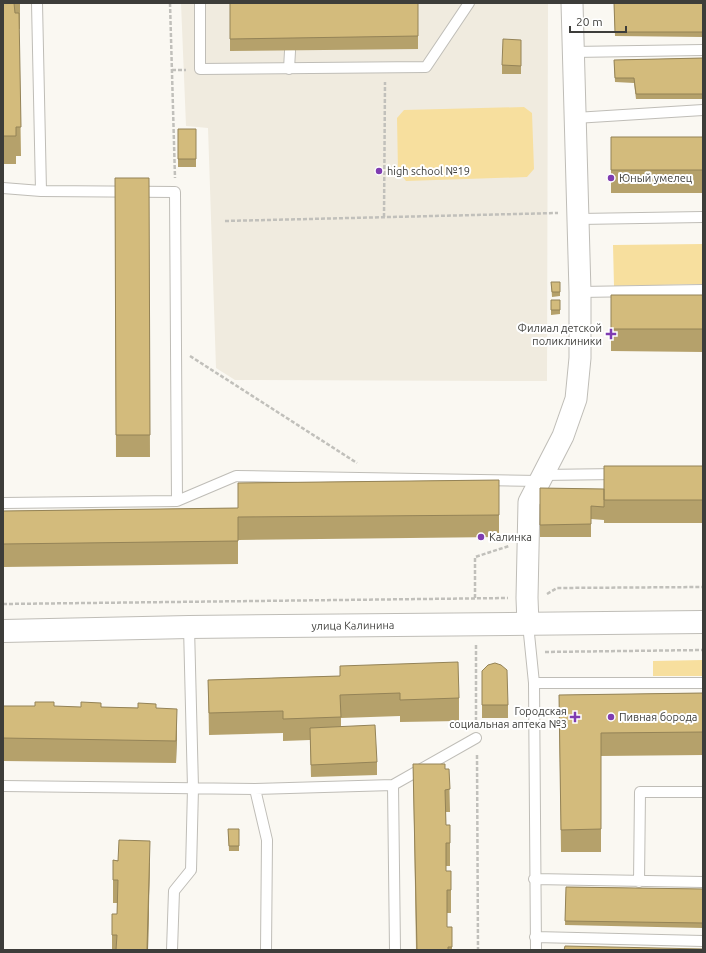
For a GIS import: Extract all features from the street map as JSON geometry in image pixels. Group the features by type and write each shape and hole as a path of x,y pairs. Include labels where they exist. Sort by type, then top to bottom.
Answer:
{"main road":[{"name":"улица Калинина","path":"3,631 189,627 703,622"}],"street":[{"path":"528,624 527,598 529,502 540,478 563,436 576,399 580,358 580,292 570,216 574,118 572,3"}],"lane":[{"path":"38,3 40,191"},
{"path":"200,3 200,69 426,67 468,3"},
{"path":"573,52 703,50"},
{"path":"289,69 290,51"},
{"path":"574,118 703,110"},
{"path":"3,188 40,191 175,192 177,501"},
{"path":"570,216 703,217"},
{"path":"580,292 703,290"},
{"path":"3,503 177,501 236,476 381,479 540,478 626,474"},
{"path":"528,624 534,683 534,879 536,950"},
{"path":"172,950 174,891 191,870 193,788 189,627"},
{"path":"534,683 703,683"},
{"path":"3,786 255,789 393,785 476,738"},
{"path":"393,785 395,950"},
{"path":"255,789 267,840 266,950"},
{"path":"639,882 640,792 703,792"},
{"path":"534,879 703,882"},
{"path":"535,937 703,941"}],"path":[{"path":"170,3 175,192"},
{"path":"384,218 385,67"},
{"path":"225,221 570,216"},
{"path":"175,347 381,479"},
{"path":"476,598 476,557 528,539"},
{"path":"3,604 542,598 557,588 703,587"},
{"path":"476,641 478,950"},
{"path":"531,652 703,650"}],"shaded area":[{"name":"high school №19","path":"181,3 548,3 547,381 235,380 216,368 208,128 186,126"},
{"path":"524,107 532,113 534,169 527,177 406,181 398,171 397,118 404,110"},
{"path":"703,244 703,284 614,286 613,245"},
{"path":"703,660 703,676 653,676 653,661"}],"building":[{"path":"3,3 14,3 15,13 19,13 21,127 16,127 16,136 3,136"},
{"path":"230,3 418,3 418,36 230,39"},
{"path":"614,3 703,3 703,32 615,32"},
{"path":"503,39 521,40 521,66 502,65"},
{"path":"703,58 703,94 636,94 634,78 615,78 614,60"},
{"path":"178,129 196,129 196,159 178,159"},
{"path":"611,137 703,137 703,170 611,170"},
{"path":"115,178 149,178 150,435 116,435"},
{"path":"551,282 560,282 560,292 552,292"},
{"path":"611,295 703,295 703,329 611,329"},
{"path":"551,300 560,300 560,310 551,310"},
{"path":"604,466 703,466 703,500 604,500"},
{"path":"499,480 499,515 238,517 238,541 3,544 3,511 238,508 238,483"},
{"path":"540,488 604,489 604,507 591,506 591,524 540,525"},
{"path":"458,662 459,698 400,700 400,693 340,695 341,717 283,719 283,711 209,713 208,680 340,676 340,666"},
{"path":"495,663 501,665 507,670 508,705 482,705 482,671 488,665"},
{"path":"703,693 703,732 601,733 601,829 561,830 559,695"},
{"path":"35,702 54,702 54,706 81,707 81,702 101,703 101,707 138,708 138,703 156,704 156,708 177,709 176,741 3,738 3,706 35,706"},
{"path":"375,725 377,762 311,765 310,728"},
{"path":"413,764 445,764 445,769 449,769 450,789 445,790 446,825 450,825 450,843 446,843 446,871 451,871 451,890 447,890 447,927 452,927 452,947 448,947 448,950 417,950"},
{"path":"228,829 239,829 239,846 229,846"},
{"path":"119,840 150,841 147,950 116,950 117,935 112,935 112,914 117,914 118,880 113,880 113,860 118,861"},
{"path":"566,887 703,889 703,923 565,921"},
{"path":"565,946 703,949 703,950 564,950"}],"place":[{"name":"high school №19","path":"379,171"},
{"name":"Юный умелец","path":"611,178"},
{"name":"Филиал детской поликлиники","path":"611,334"},
{"name":"Калинка","path":"481,537"},
{"name":"Городская социальная аптека №3","path":"575,717"},
{"name":"Пивная борода","path":"611,717"}]}
